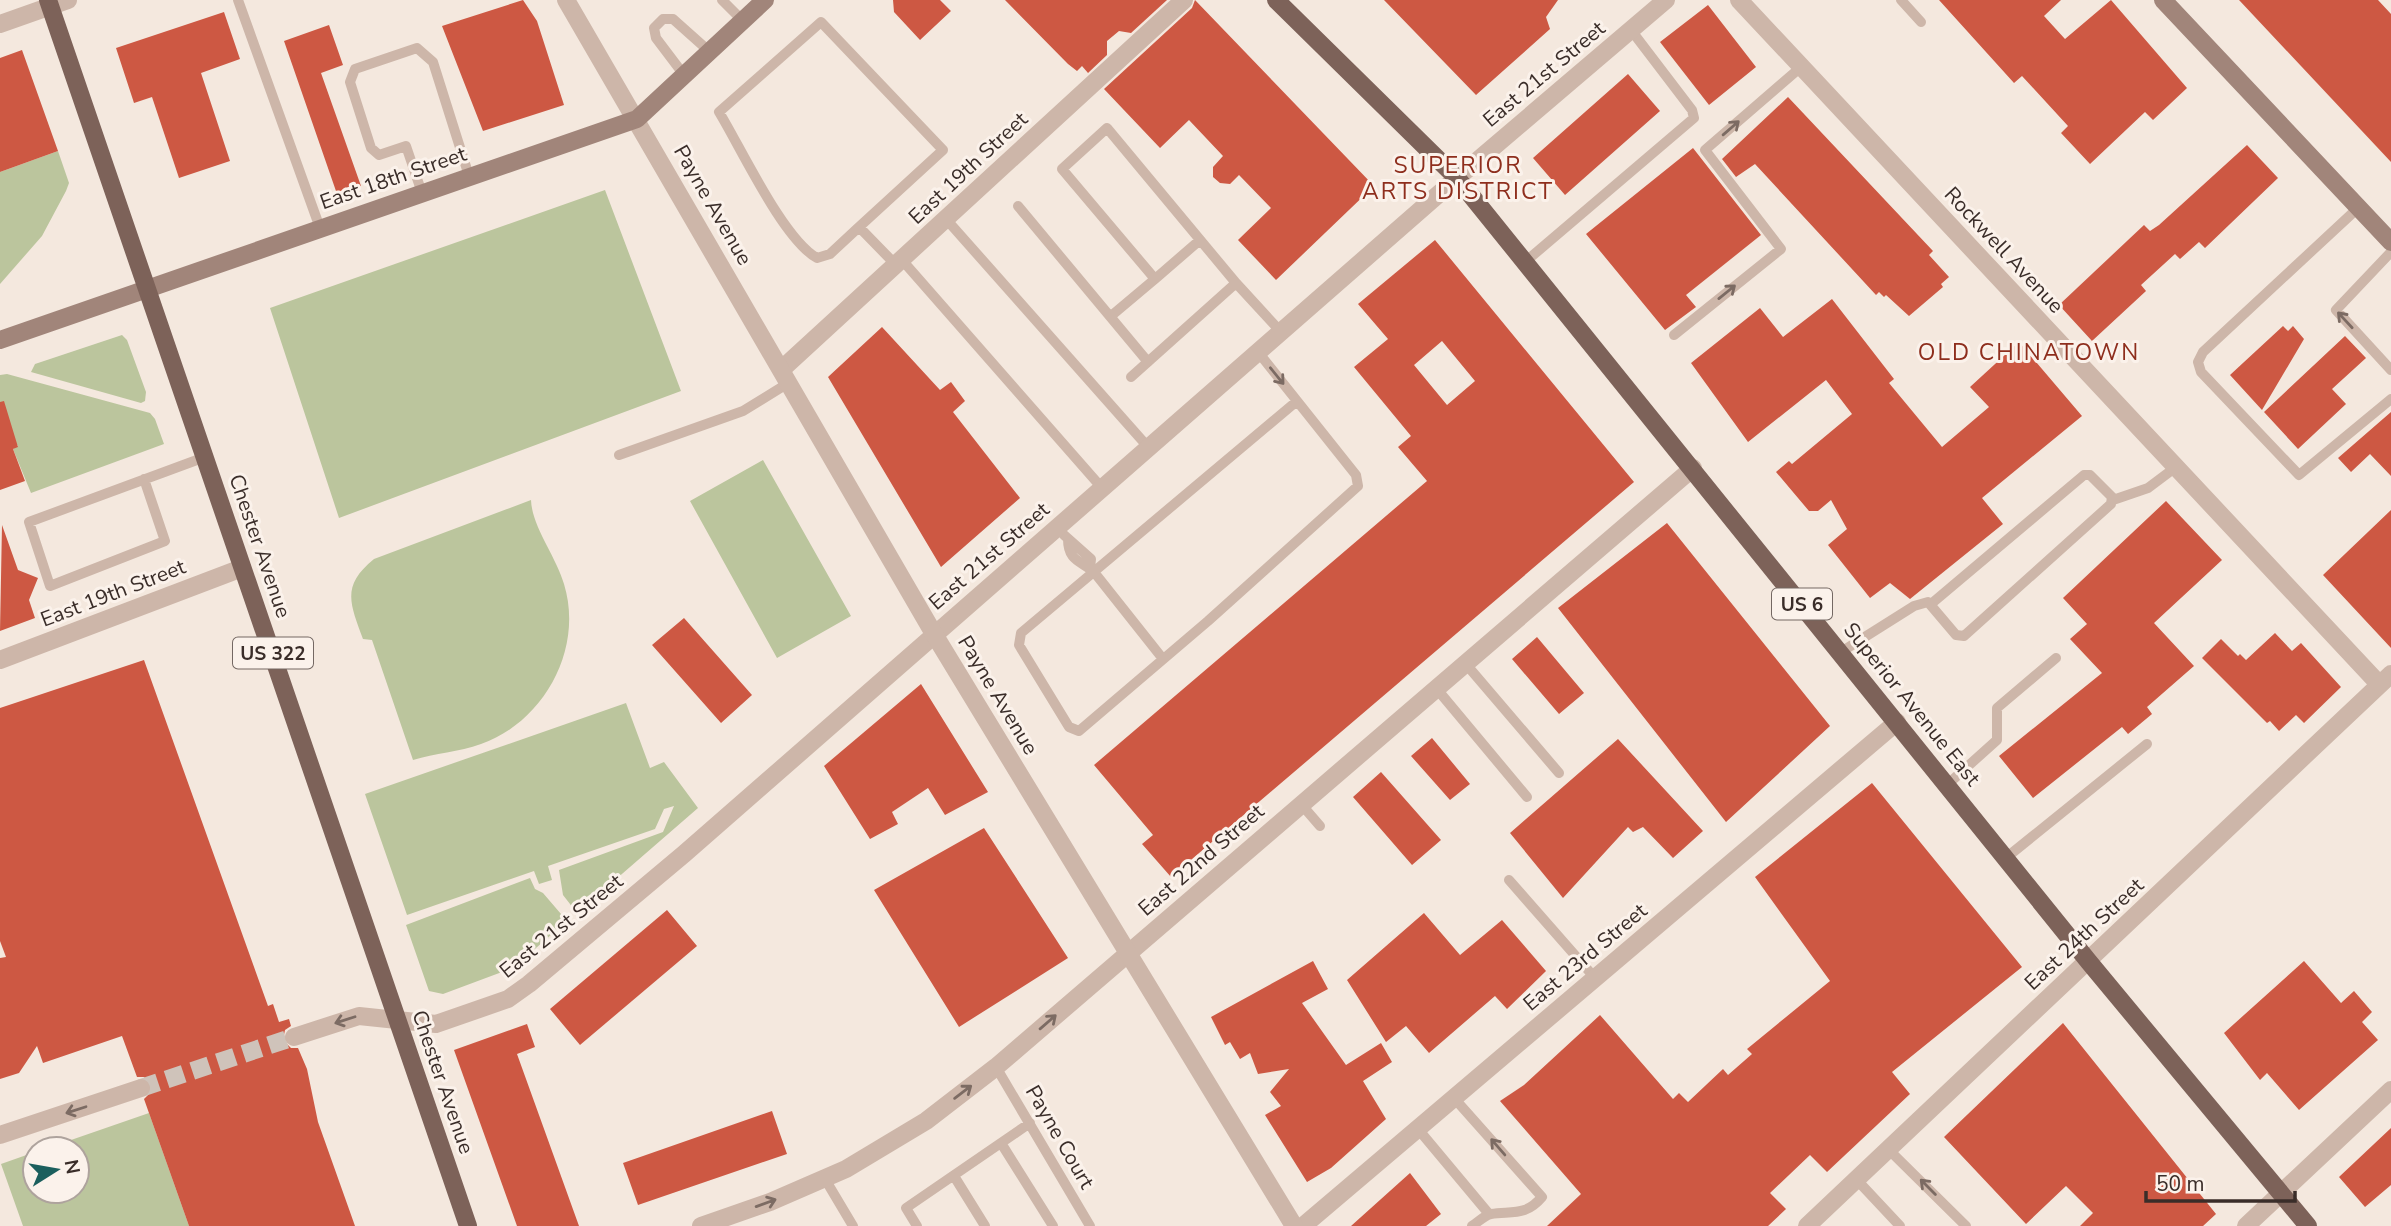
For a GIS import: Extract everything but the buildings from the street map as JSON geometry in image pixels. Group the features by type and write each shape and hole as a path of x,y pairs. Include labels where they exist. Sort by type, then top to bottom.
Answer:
{"main road":[{"name":"East 18th Street","path":"0,340 148,286 637,119 765,0"},
{"name":"Superior Avenue East","path":"1276,0 1457,178 2089,962 2283,1192 2308,1226"},
{"path":"2163,0 2391,242"},
{"name":"Chester Avenue","path":"49,3 468,1226"}],"street":[{"path":"0,24 49,3 68,0"},
{"name":"Payne Avenue","path":"566,0 934,634 1294,1226"},
{"name":"East 19th Street","path":"786,376 899,262 1184,0"},
{"name":"East 21st Street","path":"294,1037 359,1016 436,1024 508,999 529,984 684,854 934,634 1062,533 1102,488 1457,178 1666,0"},
{"name":"Rockwell Avenue","path":"1739,0 2176,467 2385,679"},
{"name":"East 22nd Street","path":"701,1226 825,1179 900,1138 996,1067 1693,468"},
{"name":"East 19th Street","path":"0,660 242,568"},
{"name":"East 24th Street","path":"1807,1226 2385,679"},
{"name":"East 23rd Street","path":"1303,1226 1897,722"},
{"path":"0,1135 141,1088"},
{"path":"2246,1226 2391,1090"}],"lane":[{"path":"238,0 320,228"},
{"path":"722,0 743,21"},
{"path":"1901,0 1921,22"},
{"path":"684,75 656,38 654,28 663,19 673,19 710,52"},
{"path":"821,22 943,149 859,227 830,254 817,258 810,254 789,231 719,112 821,22"},
{"path":"1525,262 1694,118 1692,110 1631,30"},
{"path":"422,192 406,146 379,155 371,148 351,82 355,69 417,48 433,62 469,176"},
{"path":"1674,335 1781,249 1705,150 1801,67"},
{"path":"1155,279 1062,169 1107,128 1236,283 1281,332"},
{"path":"1018,206 1148,362"},
{"path":"2358,208 2203,352 2198,362 2202,372 2299,475 2391,400"},
{"path":"946,219 1149,447"},
{"path":"859,227 899,262 1102,488"},
{"path":"1111,316 1200,240"},
{"path":"2391,252 2336,310 2391,370"},
{"path":"1132,377 1236,283"},
{"path":"1258,352 1356,475 1358,486 1079,731 1069,727 1019,645 1021,633 1092,570 1297,401"},
{"path":"619,455 743,411 786,376"},
{"path":"144,479 165,541 50,586 29,522 144,479 205,457"},
{"path":"1931,604 1956,635 1964,636 2113,500 2150,487 2176,467"},
{"path":"1841,652 1914,606 1931,604 2084,475 2090,475 2113,500"},
{"path":"1062,533 1068,549 1083,567 1092,570 1163,659"},
{"path":"1948,784 1997,740 1997,708 2056,658"},
{"path":"1465,663 1559,773"},
{"path":"1436,688 1527,797"},
{"path":"2007,857 2147,744"},
{"path":"1301,804 1320,826"},
{"path":"1509,880 1595,978"},
{"name":"Payne Court","path":"996,1067 1090,1226"},
{"path":"1454,1098 1542,1197 1532,1209 1514,1214 1489,1214 1472,1226"},
{"path":"918,1226 906,1208 1030,1123"},
{"path":"1418,1129 1489,1214"},
{"path":"1001,1143 1053,1226"},
{"path":"1888,1149 1966,1226"},
{"path":"954,1176 985,1226"},
{"path":"825,1179 853,1226"},
{"path":"1856,1179 1900,1226"}],"green space":[{"path":"58,151 69,183 66,191 42,236 0,284 0,172"},
{"path":"605,190 681,391 339,518 270,308"},
{"path":"122,335 127,340 146,392 145,401 141,403 31,372 35,364"},
{"path":"7,374 150,413 164,444 31,493 13,449 18,446 0,419 0,375"},
{"path":"763,460 851,616 777,658 690,501"},
{"path":"531,500 535,521 564,584 569,609 563,657 554,680 540,701 523,719 503,733 473,747 413,760 372,640 363,639 355,615 351,596 357,578 374,559"},
{"path":"626,703 650,768 664,762 698,808 577,913 563,895 559,870 663,832 674,806 664,809 655,829 548,866 552,880 539,884 534,871 407,915 365,794"},
{"path":"530,878 535,889 543,893 567,921 513,968 443,994 429,991 406,925"},
{"path":"149,1113 189,1226 23,1226 1,1164 21,1157 21,1205 91,1205 91,1135 85,1135"}],"tunnel":[{"path":"141,1088 294,1037"}],"district":[{"name":"SUPERIOR ARTS DISTRICT","path":"1458,178"},
{"name":"OLD CHINATOWN","path":"2029,352"}]}
